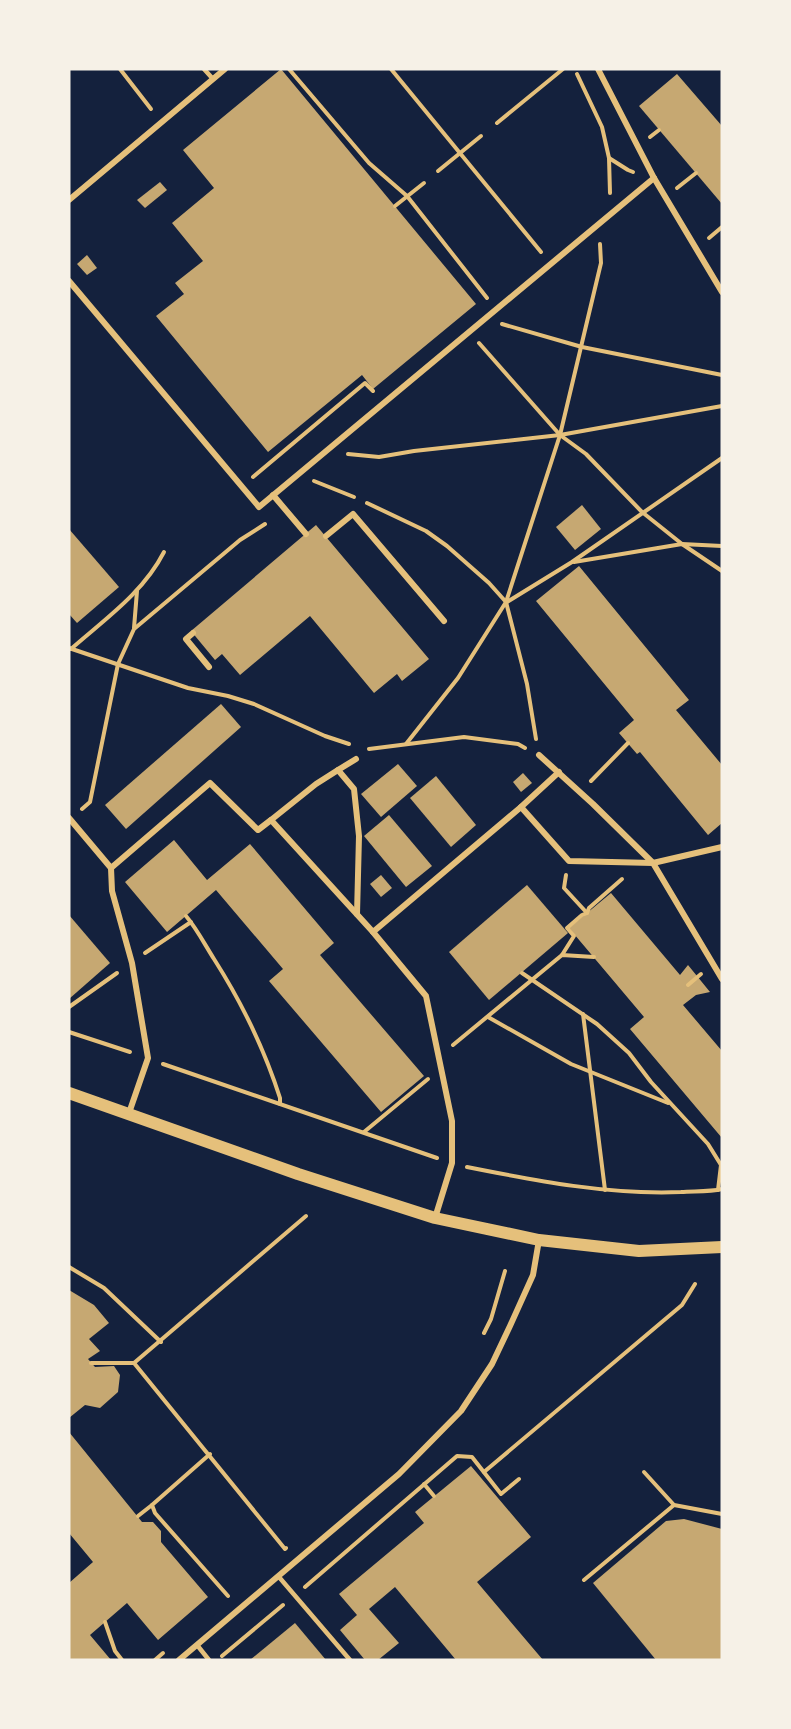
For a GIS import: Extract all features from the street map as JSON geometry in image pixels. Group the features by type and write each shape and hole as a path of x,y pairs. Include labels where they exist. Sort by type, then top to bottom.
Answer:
{"main road":[{"path":"69,1093 298,1174 435,1218 539,1240 639,1251 722,1247"}],"street":[{"path":"70,196 225,69"},
{"path":"597,69 654,178 722,292"},
{"path":"69,281 258,507 654,178"},
{"path":"273,495 306,534"},
{"path":"326,536 353,514 444,621"},
{"path":"193,633 186,639 209,667"},
{"path":"539,755 652,863 722,979"},
{"path":"111,868 210,783 258,830 316,784 356,759"},
{"path":"338,770 354,789 359,836 357,915"},
{"path":"373,932 559,772"},
{"path":"520,807 569,861 652,863 722,847"},
{"path":"69,818 111,868 112,891 132,963 148,1058 129,1113"},
{"path":"271,820 373,932 426,996 452,1121 452,1163 435,1218"},
{"path":"179,1660 399,1474 460,1411 492,1364 510,1326 533,1275 539,1240"}],"lane":[{"path":"204,69 213,79"},
{"path":"279,1577 350,1660"},
{"path":"197,1645 209,1660"}],"path":[{"path":"120,69 151,109"},
{"path":"290,69 369,163 407,196 487,298 478,306"},
{"path":"391,69 542,253"},
{"path":"497,123 563,69"},
{"path":"577,74 602,127 609,158 610,196"},
{"path":"438,171 481,136"},
{"path":"609,158 628,170"},
{"path":"666,197 696,173"},
{"path":"395,206 424,183"},
{"path":"406,744 458,678 506,602 560,435 582,347 601,263 600,240 591,229"},
{"path":"501,324 582,347 722,375"},
{"path":"470,333 560,435 586,454 642,512 682,544 722,571"},
{"path":"242,486 366,382 372,391 380,387"},
{"path":"326,452 379,457 560,435 722,406"},
{"path":"506,602 572,562 722,458"},
{"path":"297,476 356,498"},
{"path":"366,502 393,513 433,536 489,584 506,602 527,684 539,755"},
{"path":"572,562 682,544 722,546"},
{"path":"70,649 137,591 155,569 164,552"},
{"path":"134,628 137,591"},
{"path":"70,649 188,688 254,704 325,736 354,746"},
{"path":"360,748 367,750 464,737 518,744 539,755"},
{"path":"580,792 628,743"},
{"path":"356,759 367,750"},
{"path":"439,1057 562,955 574,936 567,928 587,913 589,908 640,863"},
{"path":"564,888 587,913"},
{"path":"186,916 227,980 248,1019 268,1060 280,1104"},
{"path":"69,1007 191,922"},
{"path":"562,955 594,957"},
{"path":"464,1167 605,1190 662,1192 720,1190 721,1165 708,1144 670,1104 629,1053 597,1023 522,973"},
{"path":"583,1014 605,1190"},
{"path":"488,1017 571,1064 670,1104"},
{"path":"69,1032 134,1054"},
{"path":"157,1062 435,1158"},
{"path":"363,1132 441,1068"},
{"path":"91,1363 134,1363 306,1216"},
{"path":"69,1267 104,1288 161,1342"},
{"path":"484,1334 491,1319 505,1271"},
{"path":"484,1472 682,1305 695,1284"},
{"path":"134,1363 285,1549 293,1543"},
{"path":"138,1516 210,1454"},
{"path":"217,1660 457,1456 472,1457 499,1495 519,1479"},
{"path":"644,1472 674,1505 722,1514"},
{"path":"424,1484 434,1496"},
{"path":"152,1505 155,1513 229,1597"},
{"path":"584,1580 674,1505"},
{"path":"654,1522 659,1527"},
{"path":"105,1622 115,1651 122,1660"}],"building":[{"path":"281,69 476,304 373,389 362,375 268,452 156,316 184,294 175,283 203,261 172,223 214,188 183,150"},
{"path":"677,74 722,126 722,204 639,106"},
{"path":"160,182 167,190 145,208 137,200"},
{"path":"87,255 97,268 87,275 77,264"},
{"path":"582,505 601,529 575,550 556,527"},
{"path":"316,525 429,659 402,681 397,674 374,693 310,616 240,675 222,654 215,660 191,631"},
{"path":"69,529 119,587 77,623 69,614"},
{"path":"579,566 689,700 676,710 722,765 722,823 708,835 640,752 637,754 619,733 634,720 536,601"},
{"path":"221,704 241,727 126,829 105,805"},
{"path":"398,764 417,786 381,817 361,794"},
{"path":"523,773 532,783 521,792 513,782"},
{"path":"436,776 476,825 451,847 410,798"},
{"path":"389,815 432,866 406,887 364,836"},
{"path":"174,840 207,880 250,844 334,943 320,955 424,1076 381,1112 269,981 283,969 216,890 167,932 125,882"},
{"path":"381,875 392,888 381,897 370,884"},
{"path":"527,885 568,933 489,1000 449,952"},
{"path":"611,893 680,975 688,965 710,992 696,995 683,1005 722,1051 722,1138 630,1029 644,1017 569,928"},
{"path":"69,915 110,963 69,999"},
{"path":"69,1290 94,1305 109,1323 89,1339 100,1351 88,1359 95,1367 114,1366 120,1375 118,1392 100,1408 85,1405 69,1418"},
{"path":"69,1432 142,1522 153,1522 161,1531 161,1542 208,1597 158,1640 127,1603 90,1635 111,1660 69,1660 69,1583 93,1562 69,1533"},
{"path":"471,1466 531,1537 477,1582 543,1660 456,1660 395,1587 369,1609 399,1643 378,1660 365,1660 340,1630 357,1615 339,1594 424,1523 415,1512"},
{"path":"684,1519 722,1529 722,1660 656,1660 593,1583 666,1521"},
{"path":"295,1623 326,1660 250,1660"}]}
